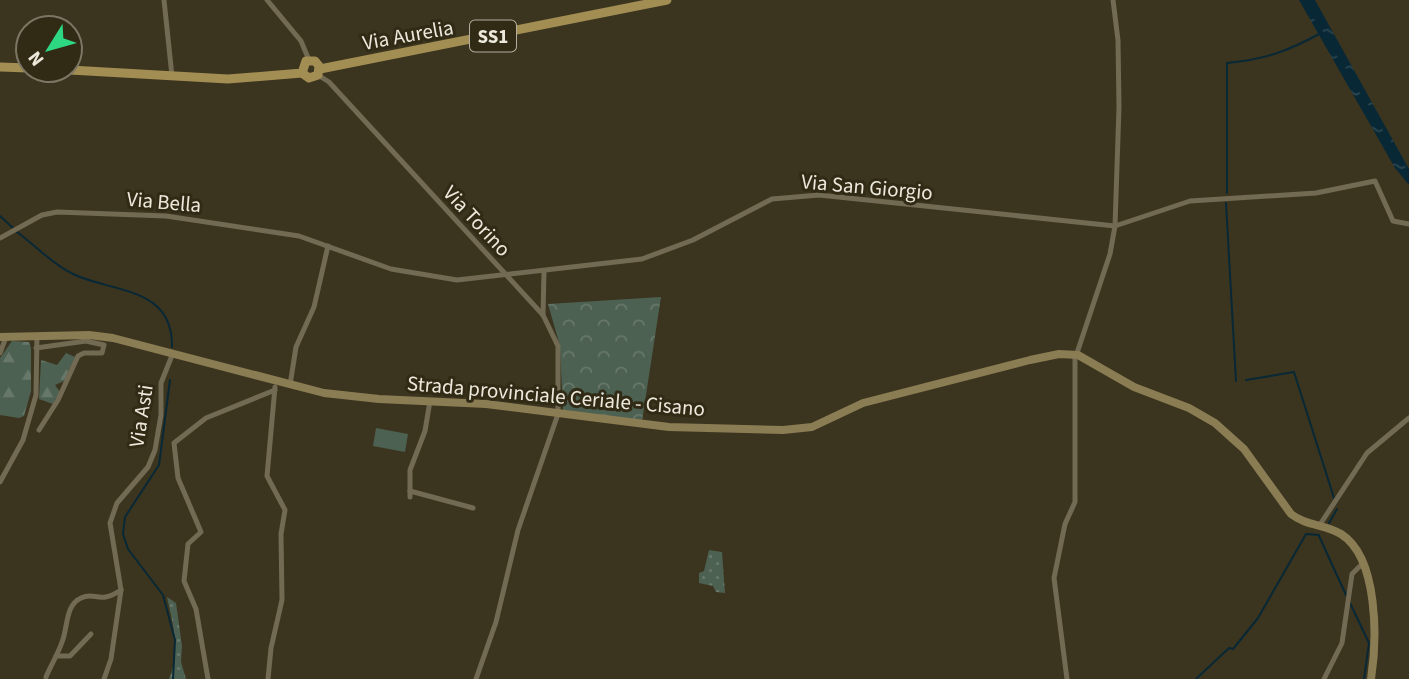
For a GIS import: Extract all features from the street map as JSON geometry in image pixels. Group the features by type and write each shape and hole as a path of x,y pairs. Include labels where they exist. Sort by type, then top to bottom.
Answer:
{"main road":[{"name":"Via Aurelia","path":"84,71 228,79 302,73 309,78 319,72 427,50 618,5 667,0"},
{"path":"302,73 302,66 309,60 317,63 319,72"},
{"name":"Strada provinciale Ceriale - Cisano","path":"3,337 37,335 113,338 324,393 379,400 486,404 669,427 805,429 863,403 1030,360 1059,354 1078,355"},
{"path":"1078,355 1134,387 1189,408 1215,423 1244,449 1291,514 1300,521 1345,536 1362,564 1370,588 1377,643 1371,679"}],"street":[{"path":"164,0 172,76"},
{"path":"267,0 301,41 309,60"},
{"path":"1067,679 1054,579 1065,524 1075,502 1074,418 1078,355 1110,254 1115,226 1119,107 1118,40 1113,0"},
{"name":"Via Torino","path":"319,72 544,315 558,346 558,414 518,530 496,622 476,679"},
{"path":"1115,226 1190,201 1316,193 1375,181 1394,221 1409,224"},
{"name":"Via San Giorgio","path":"504,273 642,259 693,240 782,196 819,195 1115,226"},
{"name":"Via Bella","path":"0,238 42,215 82,211 212,222 299,236 391,269 435,278 475,279 504,273"},
{"path":"290,385 296,347 314,307 328,246"},
{"path":"544,271 544,315"},
{"path":"0,482 23,440 36,395 37,335"},
{"path":"0,353 3,337"},
{"path":"36,348 86,341 104,345 102,353 84,353 78,356 58,400 39,430"},
{"name":"Via Asti","path":"104,679 111,659 121,590 110,523 117,503 148,467 155,450 161,415 161,383 173,352"},
{"path":"268,679 271,648 282,600 281,534 285,510 267,476 276,380"},
{"path":"208,679 196,609 184,581 188,544 201,532 178,478 174,443 206,418 275,390"},
{"path":"430,401 425,431 413,456 410,494 473,508"},
{"path":"1319,526 1367,453 1409,418"},
{"path":"1324,679 1342,643 1352,574 1362,564"},
{"path":"46,677 64,639 68,615 77,599 85,596 106,599 121,590"},
{"path":"56,656 70,656 91,634"}],"green space":[{"path":"661,297 642,421 563,412 560,346 548,304"},
{"path":"12,341 29,342 31,348 31,391 24,416 19,418 0,415 0,358"},
{"path":"66,353 75,357 64,381 55,385 60,392 53,404 39,399 41,360 57,365"},
{"path":"376,428 408,434 405,452 373,446"},
{"path":"709,550 722,552 725,593 716,592 713,586 699,583 699,573 704,571"},
{"path":"167,597 176,603 182,646 181,662 186,679 169,679 175,649"}],"water":[{"path":"1299,0 1315,0 1409,169 1409,185 1395,168"}],"waterway":[{"path":"1227,193 1227,63 1276,54 1321,33"},
{"path":"1226,203 1236,381"},
{"path":"0,216 13,228"},
{"path":"17,232 65,270 152,302 163,313 170,327 172,347"},
{"path":"1246,380 1294,372 1334,498"},
{"path":"170,380 159,465 125,517 123,534 128,549 163,595 175,640 173,679"},
{"path":"1329,523 1337,509"},
{"path":"1196,679 1229,648 1233,649 1258,618 1306,534 1319,535"},
{"path":"1319,536 1346,595"},
{"path":"1350,603 1369,643 1364,679"}]}
